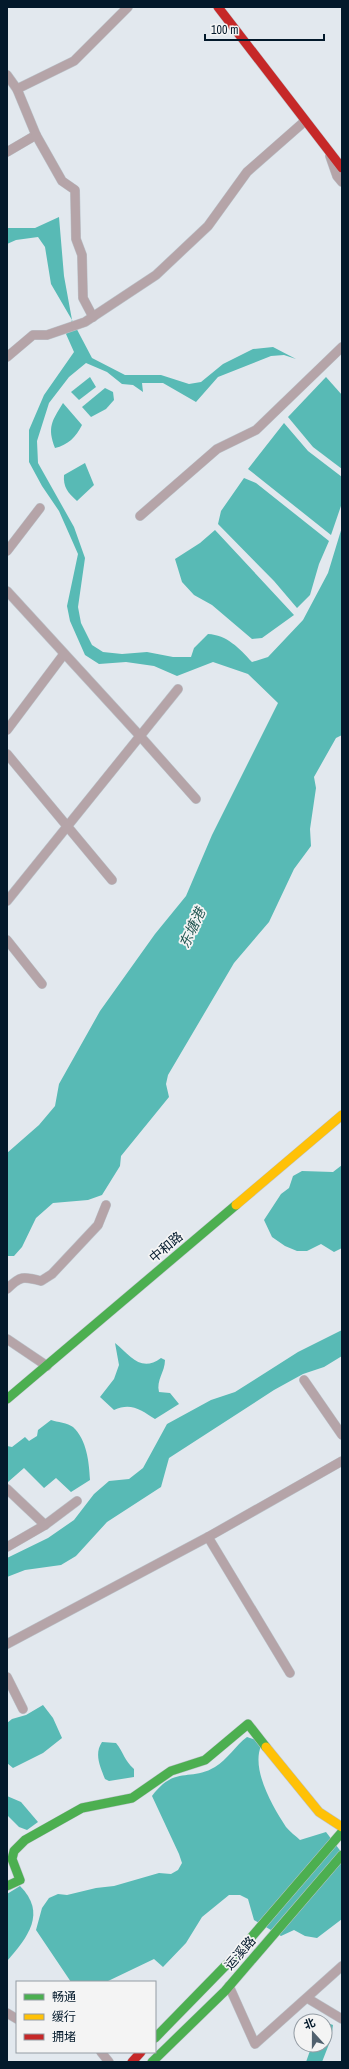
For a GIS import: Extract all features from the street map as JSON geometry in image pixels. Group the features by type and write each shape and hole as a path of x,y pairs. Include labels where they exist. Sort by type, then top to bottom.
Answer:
{"main road":[{"path":"218,7 342,168"},
{"name":"中和路","path":"7,1399 342,1115"},
{"path":"7,1886 20,1880 12,1859 14,1851 25,1840 82,1808 132,1798 171,1771 205,1760 248,1724 319,1812 342,1827"},
{"name":"运溪路","path":"156,2037 236,1955 342,1832"},
{"name":"运溪路","path":"152,2062 230,1986 342,1855"},
{"path":"132,2062 140,2053"}],"street":[{"path":"17,89 74,61 128,7"},
{"path":"7,75 17,89 36,135 62,181 75,190 76,239 82,255 83,298 93,317"},
{"path":"7,357 33,336 47,335 85,322 156,275 208,226 247,172 305,121"},
{"path":"7,152 36,135"},
{"path":"327,150 337,176 342,182"},
{"path":"140,516 217,449 256,430 342,347"},
{"path":"7,551 40,508"},
{"path":"7,591 196,799"},
{"path":"7,730 64,654"},
{"path":"7,902 178,689"},
{"path":"7,754 112,880"},
{"path":"7,940 42,984"},
{"path":"7,1289 18,1278 29,1277 41,1281 52,1274 98,1225 106,1206"},
{"path":"7,1339 47,1366"},
{"path":"304,1380 342,1435"},
{"path":"7,1644 208,1537 342,1461"},
{"path":"7,1489 44,1525"},
{"path":"7,1547 44,1525 77,1501"},
{"path":"208,1537 290,1673"},
{"path":"7,1677 23,1709"},
{"path":"230,1986 255,2044 342,1966"},
{"path":"306,1998 342,2019"},
{"path":"7,2013 16,2018"},
{"path":"102,2053 109,2062"}],"water":[{"path":"59,217 64,276 72,320 51,284 45,247 38,237 16,240 7,244 7,228 35,228"},
{"name":"东塘港","path":"72,320 92,358 125,375 161,375 189,384 201,382 223,364 253,349 273,347 296,359 284,355 271,356 218,377 196,402 163,383 142,383 143,392 133,385 122,384 107,372 86,363 69,377 49,403 37,441 38,463 74,527 85,558 78,607 81,623 92,645 103,652 122,654 147,652 173,657 191,657 194,648 208,634 221,637 232,643 252,662 268,657 303,620 328,573 342,527 342,735 336,738 314,777 316,788 310,829 311,846 294,869 269,922 234,963 168,1075 166,1084 169,1097 121,1156 120,1166 102,1195 88,1200 53,1203 36,1218 22,1247 14,1256 7,1256 7,1153 39,1125 55,1106 59,1084 100,1011 155,934 186,896 212,835 278,703 248,674 213,662 177,676 154,666 126,662 99,664 85,655 70,621 67,606 78,554 59,511 42,486 29,462 29,430 44,395 74,352 66,334"},
{"path":"90,377 96,387 79,400 71,392"},
{"path":"326,377 342,395 342,469 313,447 288,417"},
{"path":"105,388 113,392 114,400 106,409 91,417 82,407"},
{"path":"63,403 82,425 71,440 64,445 55,448 51,435 51,429 56,415"},
{"path":"284,423 308,451 342,477 342,503 331,535 248,469"},
{"path":"85,463 94,485 77,501 67,490 64,483 64,475"},
{"path":"244,478 256,483 329,541 319,564 310,595 297,608 274,581 218,524 221,511"},
{"path":"215,530 294,615 262,638 252,639 212,605 194,595 182,582 175,559 200,543"},
{"path":"342,1165 342,1248 334,1252 321,1244 307,1251 297,1251 285,1246 272,1237 264,1220 281,1194 289,1188 293,1176 302,1171 333,1172"},
{"path":"342,1330 342,1356 324,1367 303,1374 274,1390 169,1458 161,1487 107,1522 76,1556 61,1565 25,1570 7,1577 7,1558 48,1538 74,1520 94,1494 109,1481 129,1479 143,1468 167,1424 211,1400 235,1392 298,1352"},
{"path":"115,1343 136,1361 148,1364 161,1358 165,1360 158,1388 159,1392 170,1393 179,1404 155,1419 136,1408 126,1407 114,1410 100,1397 114,1379 119,1365"},
{"path":"51,1420 71,1426 78,1432 86,1452 90,1480 71,1492 56,1478 44,1488 24,1468 8,1482 7,1446 12,1447 25,1437 29,1441 37,1436 38,1430"},
{"path":"43,1705 53,1718 62,1738 43,1753 13,1768 7,1763 7,1723 12,1719 26,1715"},
{"path":"247,1737 256,1740 261,1746 259,1766 261,1777 275,1809 289,1831 300,1840 326,1832 342,1853 342,1919 317,1938 305,1936 294,1930 281,1936 254,1920 248,1899 240,1895 229,1895 202,1917 186,1943 163,1967 154,1959 108,1981 70,1981 36,1930 42,1908 49,1898 58,1894 67,1895 96,1888 114,1886 159,1873 171,1874 178,1870 182,1863 179,1854 152,1796 160,1786 168,1780 175,1777 198,1774 215,1767"},
{"path":"102,1742 116,1743 128,1763 134,1769 134,1777 109,1781 105,1779 98,1756 98,1751"},
{"path":"7,1796 21,1802 38,1822 27,1830 19,1827 7,1815"},
{"path":"20,1886 28,1896 32,1906 32,1925 22,1943 7,1961 7,1894"},
{"path":"309,2053 326,2053 322,2062 306,2062"}],"traffic: fast":[{"path":"7,1399 236,1205"},
{"path":"7,1886 20,1880 12,1859 14,1851 25,1840 82,1808 132,1798 171,1771 205,1760 248,1724 266,1747"},
{"path":"156,2037 236,1955 342,1832"},
{"path":"152,2062 225,1991 342,1855"}],"traffic: slow":[{"path":"236,1205 342,1115"},
{"path":"266,1747 319,1812 342,1827"}],"traffic: jam":[{"path":"218,7 342,168"},
{"path":"132,2062 140,2053"}]}
